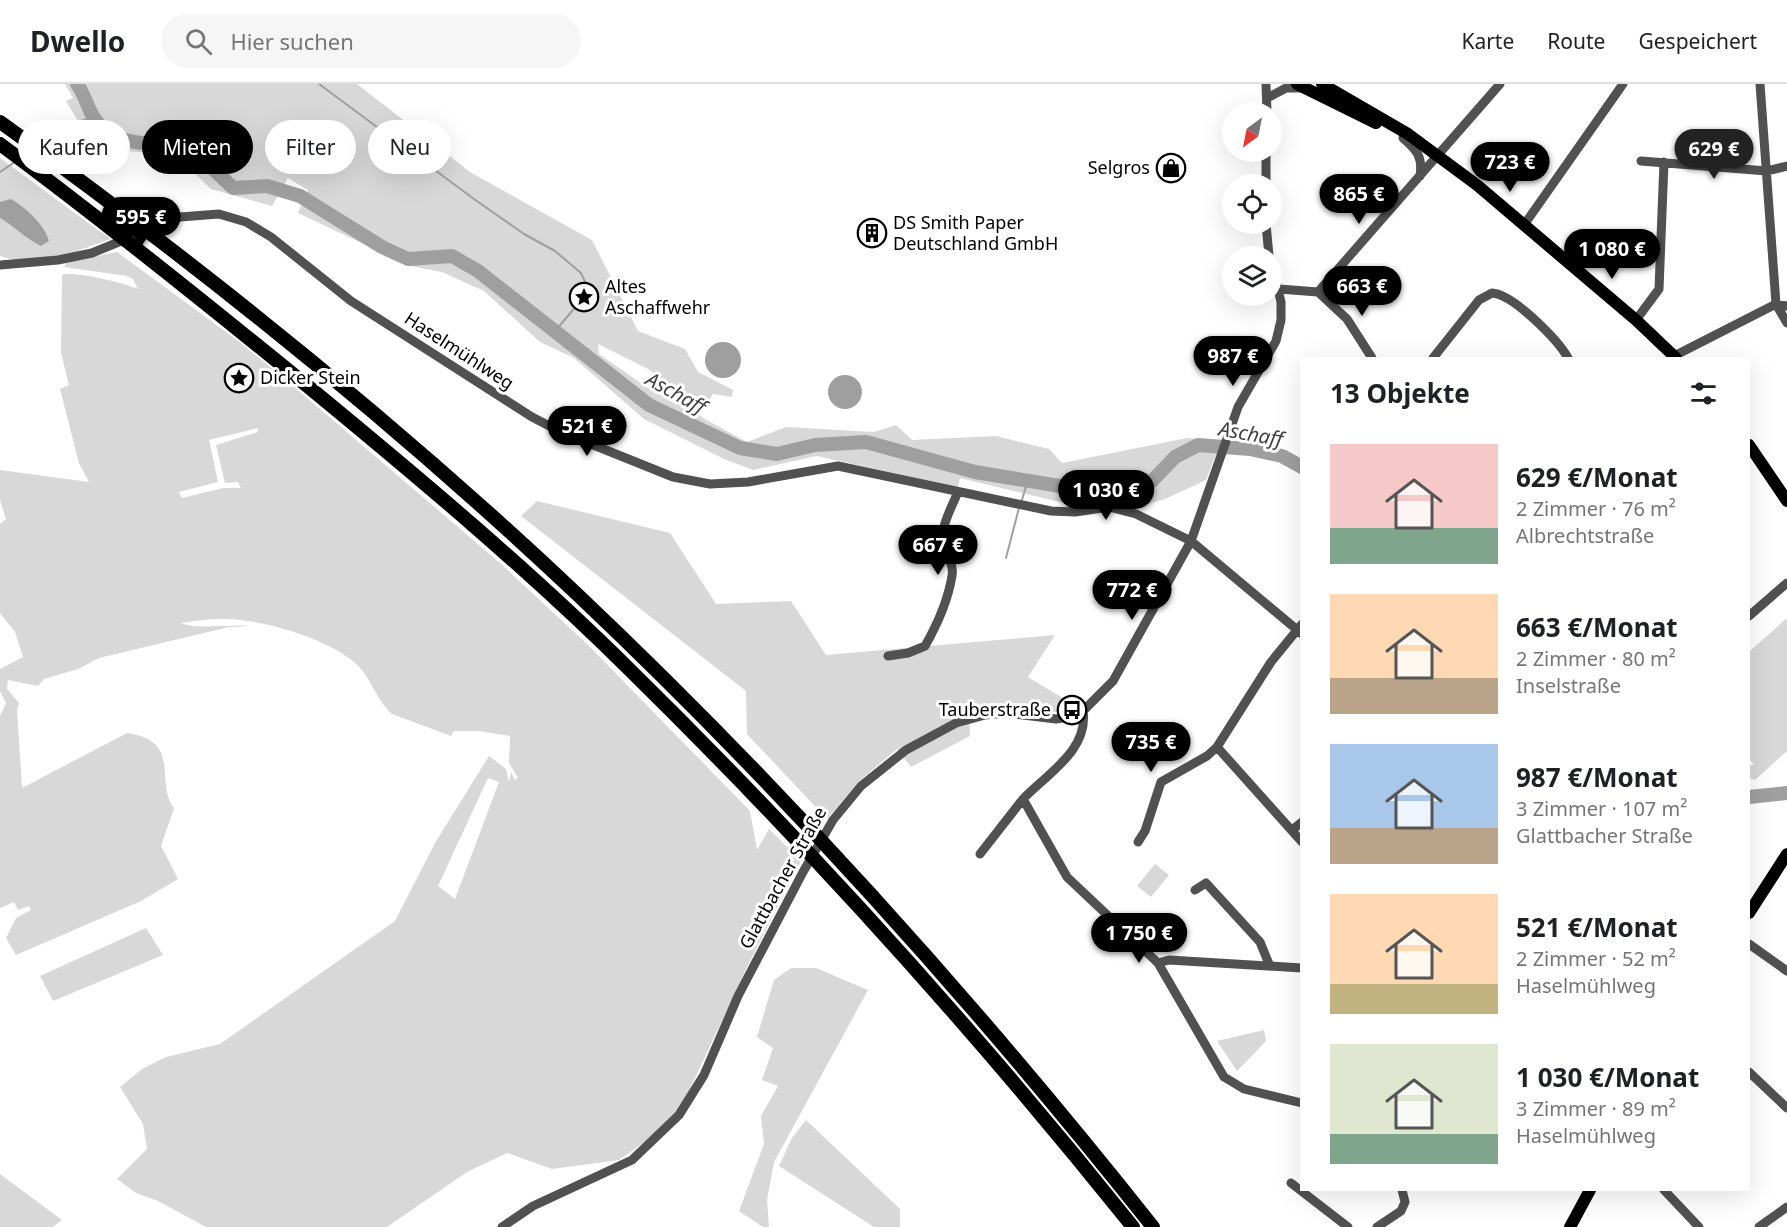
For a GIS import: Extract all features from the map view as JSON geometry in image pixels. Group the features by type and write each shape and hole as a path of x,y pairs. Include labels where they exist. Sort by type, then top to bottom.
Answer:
{"highway":[{"path":"0,122 128,214 302,352 436,466 579,596 753,767 915,942 1063,1113 1153,1227"},
{"path":"0,144 149,256 422,480 628,668 742,783 904,956 1051,1124 1133,1227"}],"main road":[{"path":"1322,84 1397,127 1438,155 1636,320 1675,357"},
{"path":"1300,86 1438,155"},
{"path":"1750,446 1787,501"},
{"path":"1750,911 1787,854"},
{"path":"1570,1227 1589,1191"}],"street":[{"path":"1266,84 1268,102"},
{"path":"1269,102 1273,84"},
{"path":"1318,292 1500,84"},
{"path":"1524,225 1623,84"},
{"path":"1760,84 1776,304 1787,323"},
{"path":"1271,102 1286,88 1300,86"},
{"path":"1403,138 1418,151 1422,164 1420,176"},
{"path":"1641,160 1767,171 1787,166"},
{"path":"1636,320 1659,289 1664,162"},
{"name":"Haselmühlweg","path":"0,265 58,260 92,253 180,216 219,214 246,222 271,237 351,301 532,417 561,432 673,477 710,484 748,482 838,466 1063,513 1109,507 1122,508 1191,541 1300,629"},
{"path":"1282,289 1318,292 1347,319 1371,357"},
{"path":"1434,357 1479,300 1492,292 1507,297 1558,342 1567,357"},
{"path":"1675,357 1776,304 1787,306"},
{"name":"Glattbacher Straße","path":"502,1227 533,1206 632,1160 661,1136 679,1115 704,1075 738,996 803,872 833,820 861,786 906,750 956,723 985,715 1005,713 1056,719 1083,711 1097,700 1120,670 1191,541 1222,459 1238,407 1276,341 1281,320 1280,306"},
{"path":"888,656 909,653 925,646 941,614 952,575 951,563 942,542 948,514 958,492"},
{"path":"1750,615 1787,583"},
{"path":"1138,842 1145,831 1161,782 1207,756 1217,747 1271,662 1300,629"},
{"path":"980,854 1023,799 1074,748 1086,725 1083,711"},
{"path":"1217,747 1300,840"},
{"path":"1023,799 1067,877 1158,963 1224,1077 1244,1089 1300,1102"},
{"path":"1292,830 1300,824"},
{"path":"1196,890 1206,883 1260,942 1269,964"},
{"path":"1750,945 1787,971"},
{"path":"1158,963 1170,960 1269,964 1300,968"},
{"path":"1750,1073 1787,1108"},
{"path":"1291,1183 1300,1190"},
{"path":"1301,1191 1348,1227"},
{"path":"1377,1227 1401,1211 1405,1202 1402,1191"},
{"path":"1665,1191 1699,1227"},
{"path":"1759,1227 1787,1207"}],"shaded area":[{"path":"65,84 357,84 403,120 368,120 368,174 451,174 451,157 470,172 592,240 638,331 685,349 698,372 733,390 732,397 713,394 705,405 675,389 648,369 598,344 599,354 655,393 691,406 703,418 747,442 786,427 874,432 896,425 912,440 996,436 1049,449 1062,463 1187,438 1221,441 1206,480 1165,499 1137,507 1128,497 1064,503 960,478 958,487 817,456 753,470 724,459 644,419 574,358 540,342 484,291 442,272 410,266 298,213 308,190 288,178 272,206 211,189 196,174 253,174 253,120 142,120 142,152 130,151 130,120 77,120 66,101 73,98"},
{"path":"0,158 18,171 18,174 22,174 110,239 55,257 27,261 0,256 0,218 18,228 31,241 0,202"},
{"path":"11,199 34,217 49,241 41,246 0,218 0,202"},
{"path":"117,252 237,340 279,374 500,563 586,643 750,811 757,850 769,829 801,861 747,967 681,1108 653,1136 619,1160 552,1169 507,1153 467,1172 387,1227 206,1227 158,1201 136,1193 117,1179 147,1149 143,1124 120,1087 142,1069 166,1057 220,1044 395,921 435,843 489,756 506,769 509,782 511,772 515,780 518,778 509,763 510,736 479,731 454,731 451,736 392,714 360,668 342,653 311,638 259,623 221,619 181,623 195,626 249,626 229,627 99,658 78,669 44,679 38,686 8,680 7,689 19,703 17,710 22,788 127,733 144,737 155,744 161,753 166,786 174,808 161,846 178,879 141,901 16,955 6,938 16,918 31,910 29,906 18,910 14,902 0,908 0,716 6,703 0,691 0,669 23,657 15,632 0,613 0,524 6,519 0,500 0,470 89,482 79,463 60,389 69,385 61,353 62,275 87,276 138,289 133,279 127,276 64,267 67,262","holes":["258,428 258,432 216,445 225,483 238,482 241,488 223,488 182,498 179,492 218,482 209,440","488,778 499,782 455,899 438,886"]},
{"path":"723,342 736,347 741,360 736,373 723,378 710,373 705,360 710,347"},
{"path":"845,375 857,380 862,392 857,404 845,409 833,404 828,392 833,380"},
{"path":"537,501 670,533 716,604 791,601 826,655 1055,635 1028,677 1076,706 1065,712 969,711 970,736 911,767 897,749 859,781 827,819 747,734 746,691 521,516"},
{"path":"1787,618 1787,751 1755,780 1750,778 1750,766 1754,764 1750,760 1750,651"},
{"path":"1155,864 1169,875 1151,897 1137,886"},
{"path":"146,928 163,955 53,1001 40,976"},
{"path":"791,968 816,968 868,990 774,1162 767,1200 769,1227 763,1227 739,1211 764,1144 761,1116 778,1086 762,1080 773,1048 757,1037 774,980"},
{"path":"1264,1030 1266,1041 1237,1071 1217,1041"},
{"path":"806,1120 900,1209 900,1227 874,1227 779,1166 792,1138"},
{"path":"0,1174 62,1220 53,1227 0,1227"}],"waterway":[{"name":"Aschaff","path":"77,84 94,118 112,135 124,140 149,144 188,145 233,188 267,186 300,196 382,247 408,259 452,256 478,271 649,405 740,448 777,454 815,445 866,442 975,472 1078,489 1152,481 1175,457 1198,445 1250,449 1282,456 1300,466"},
{"path":"319,84 474,199 524,234 555,251 581,273 587,286 584,297 555,331"},
{"path":"84,120 93,117"},
{"path":"0,172 15,162"},
{"path":"1021,503 1028,480"},
{"path":"1006,558 1019,508"},
{"name":"Aschaff","path":"1750,797 1787,793"}],"place":[{"name":"Selgros","path":"1171,168"},
{"name":"DS Smith Paper Deutschland GmbH","path":"872,233"},
{"name":"Altes Aschaffwehr","path":"584,297"},
{"name":"Dicker Stein","path":"239,378"},
{"name":"Tauberstraße","path":"1072,710"}]}
